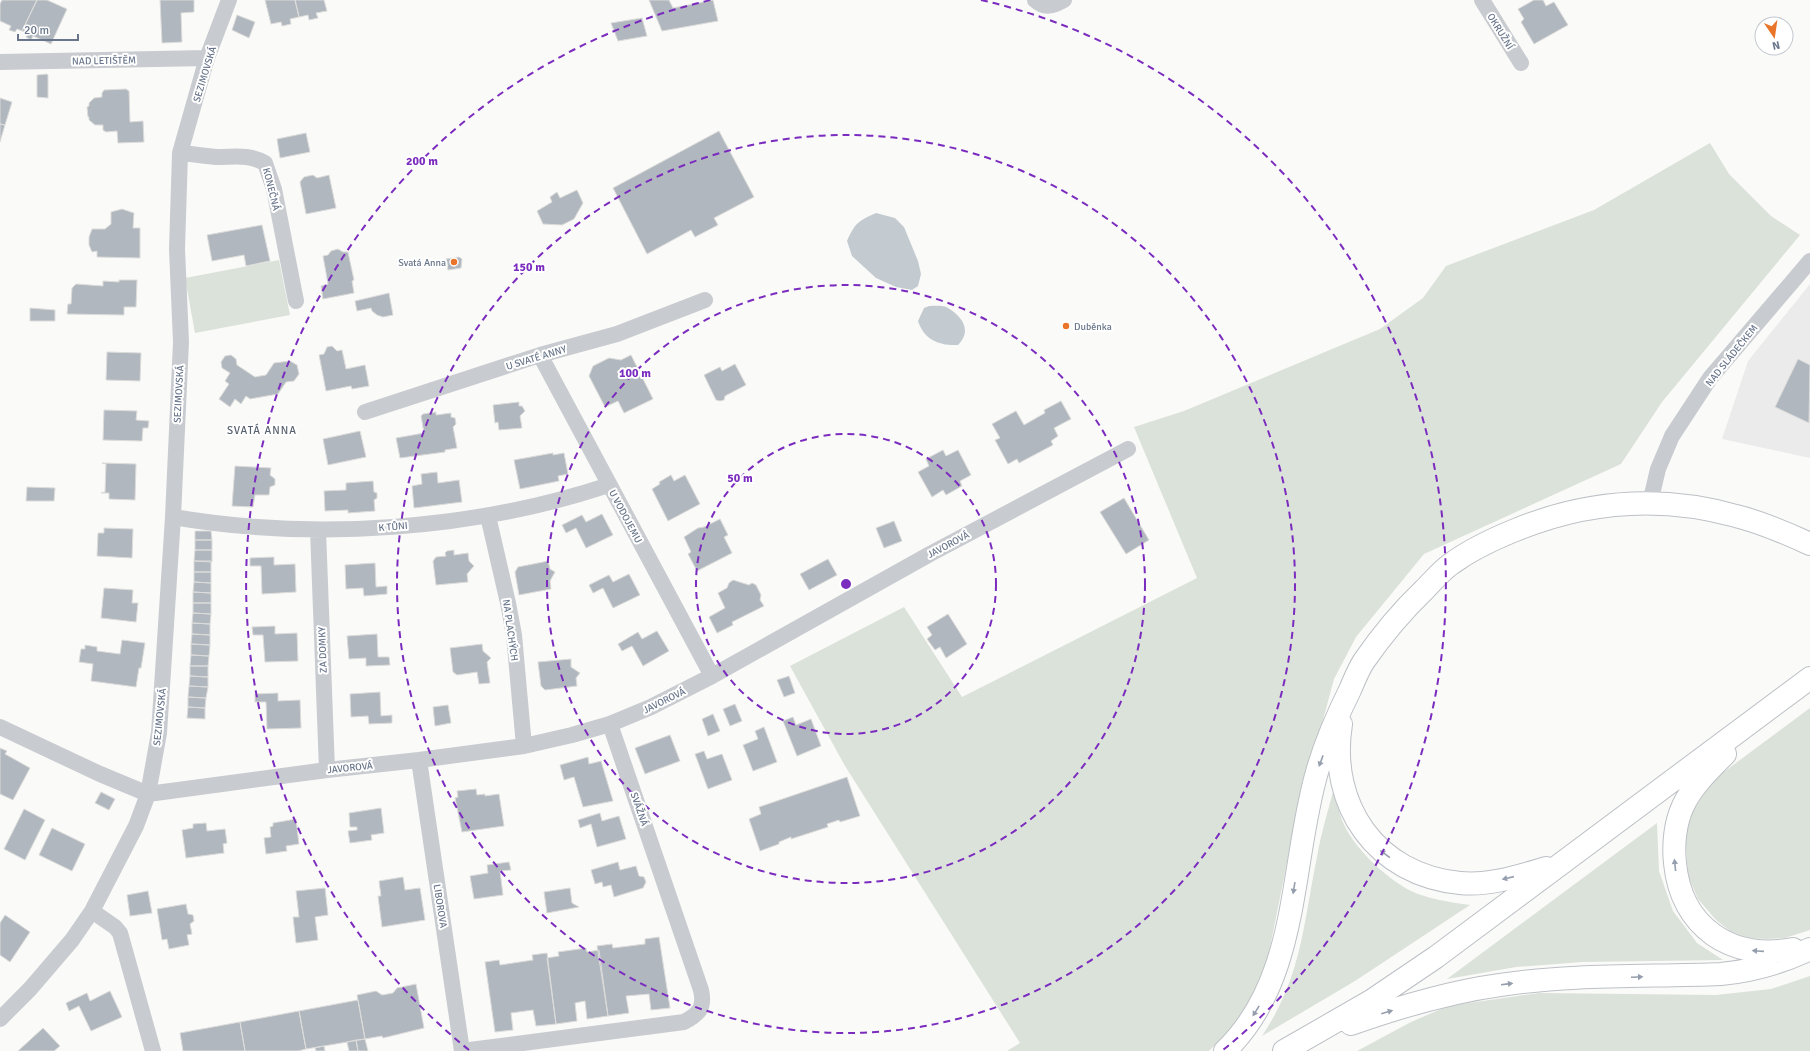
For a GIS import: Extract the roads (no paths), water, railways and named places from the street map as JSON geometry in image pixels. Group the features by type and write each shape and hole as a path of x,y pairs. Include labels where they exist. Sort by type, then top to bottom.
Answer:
{"main road":[{"path":"1225,1051 1249,1023 1261,1004 1279,961 1287,932 1306,820 1317,771 1346,699 1363,663 1401,612 1450,565 1485,543 1523,527 1564,513 1600,506 1650,503 1696,508 1736,516 1788,534 1810,544"},
{"path":"1291,1047 1371,1001 1414,972 1810,678"},
{"path":"1346,699 1340,735 1341,774 1345,791 1358,822 1368,838 1380,850 1395,861 1413,871 1435,878 1461,883 1493,881 1559,864"},
{"path":"1778,702 1718,761 1689,794 1682,807 1674,840 1676,871 1684,900 1693,915 1722,942 1735,947 1760,951 1783,951 1810,946"},
{"path":"1291,1047 1384,1012 1499,985 1542,980 1746,972 1772,965 1810,949"}],"street":[{"name":"SEZIMOVSKÁ","path":"0,1019 30,989 72,940 92,911 136,826 148,794 159,733 181,342 177,249 180,153 207,58 229,0"},
{"path":"1039,3 1055,5 1064,0"},
{"name":"OKRUŽNÍ","path":"1482,0 1521,62"},
{"name":"NAD LETIŠTĚM","path":"0,62 207,58"},
{"name":"KONEČNÁ","path":"180,153 217,157 254,157 266,163 274,189 296,301"},
{"name":"NAD SLÁDEČKEM","path":"1650,503 1658,469 1672,436 1710,378 1810,261"},
{"name":"U SVATÉ ANNY","path":"365,412 540,355 617,334 705,300"},
{"name":"U VODOJEMU","path":"540,355 712,676"},
{"name":"JAVOROVÁ","path":"148,794 524,746 572,735 610,724 651,707 712,676 930,554 1128,449"},
{"name":"K TŮNI","path":"172,517 205,522 318,530 388,527 488,516 576,496 610,485"},
{"name":"NA PLACHÝCH","path":"488,516 514,635 524,746"},
{"name":"ZA DOMKY","path":"318,530 327,770"},
{"name":"SVÁŽNÁ","path":"462,1051 684,1022 696,1015 701,1006 701,990 610,724"},
{"path":"0,727 100,774 148,794"},
{"name":"LIBOROVA","path":"419,760 462,1051"},
{"path":"92,911 115,927 120,933 153,1051"}],"place":[{"name":"Svatá Anna","path":"454,262"},
{"name":"Duběnka","path":"1066,326"}],"district":[{"name":"SVATÁ ANNA","path":"262,430"}]}
